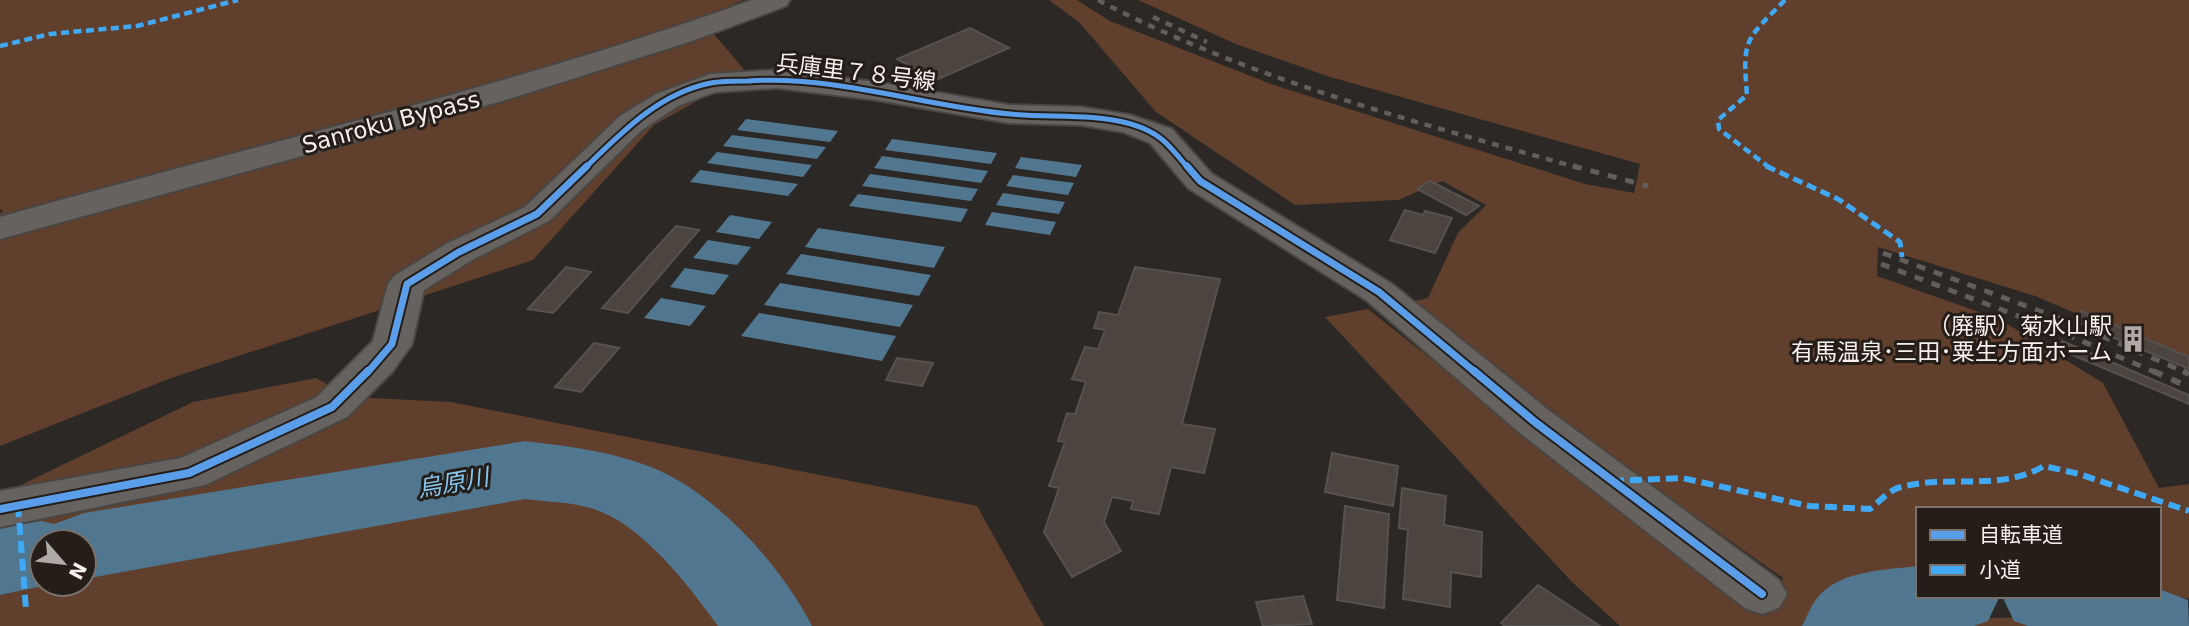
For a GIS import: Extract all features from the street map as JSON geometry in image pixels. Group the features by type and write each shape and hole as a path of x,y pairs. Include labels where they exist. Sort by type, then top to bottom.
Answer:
{"street":[{"name":"Sanroku Bypass","path":"0,228 478,99 695,32 777,0"},
{"name":"兵庫里７８号線","path":"9,507 189,474 332,407 379,362 392,344 407,284 459,252 537,215 631,123 667,100 710,83 776,79 877,91 1009,114 1081,116 1130,124 1161,136 1200,181 1379,292 1536,423 1762,594"}],"shaded area":[{"path":"0,0 743,0 701,19 747,73 654,125 533,260 171,378 0,446 0,214 3,210 0,210"},
{"path":"1049,0 1077,0 1110,21 1271,84 1585,184 1634,193 1640,164 1330,77 1236,44 1138,0 2189,0 2189,361 2035,296 1878,247 1877,276 1999,319 2103,383 2159,488 2189,484 2189,599 2161,593 2161,507 1916,507 1916,574 1840,601 1822,626 1620,626 1572,582 1325,317 1368,309 1659,539 1769,614 1783,578 1637,475 1404,303 1428,298 1458,233 1486,205 1442,181 1398,200 1295,205 1156,112 1079,22"},
{"path":"316,378 350,397 451,402 977,506 1044,626 0,626 0,495 193,402"},
{"path":"2053,617 2076,626 1914,626 1911,619"}],"water":[{"path":"746,119 838,131 830,142 737,130"},
{"path":"732,135 826,147 817,159 723,146"},
{"path":"892,139 997,153 991,164 885,150"},
{"path":"717,152 812,165 803,177 707,163"},
{"path":"882,156 988,171 981,183 874,168"},
{"path":"1021,157 1082,165 1076,177 1015,168"},
{"path":"700,170 798,184 788,196 690,182"},
{"path":"870,174 978,189 971,201 862,186"},
{"path":"1013,175 1074,183 1068,195 1006,186"},
{"path":"1003,193 1065,202 1059,214 996,205"},
{"path":"858,194 968,209 961,222 849,206"},
{"path":"992,212 1056,222 1050,235 985,225"},
{"path":"730,215 772,222 759,239 716,232"},
{"path":"818,228 945,247 934,268 805,247"},
{"path":"708,240 751,247 737,265 693,258"},
{"path":"801,254 931,275 919,296 786,274"},
{"path":"685,268 729,275 714,295 670,287"},
{"path":"780,283 913,305 900,327 764,305"},
{"path":"661,298 706,306 690,326 644,318"},
{"path":"759,313 896,336 882,361 741,336"}],"building":[{"path":"970,28 1009,48 936,80 897,59"},
{"path":"1430,181 1479,206 1466,215 1417,189"},
{"path":"1405,210 1423,215 1425,211 1452,218 1435,253 1390,240"},
{"path":"676,226 699,230 628,313 602,308"},
{"path":"566,267 591,272 553,313 528,309"},
{"path":"1135,267 1220,279 1182,424 1215,429 1204,473 1171,467 1159,514 1131,509 1133,501 1112,497 1104,522 1121,551 1072,577 1044,532 1059,488 1049,486 1065,442 1058,441 1067,413 1075,414 1086,382 1072,379 1085,347 1098,349 1105,330 1094,328 1099,312 1118,315"},
{"name":"（廃駅）菊水山駅 有馬温泉･三田･粟生方面ホーム","path":"2081,311 2189,357 2189,369 2076,322"},
{"path":"2062,341 2189,395 2189,404 2060,350"},
{"path":"594,343 619,348 581,392 555,387"},
{"path":"897,358 933,363 922,386 886,380"},
{"path":"1332,453 1398,466 1393,506 1325,492"},
{"path":"1402,488 1446,496 1444,525 1482,532 1481,577 1451,572 1450,607 1403,599 1408,530 1399,528"},
{"path":"1345,506 1389,514 1384,608 1337,600"},
{"path":"1538,585 1600,626 1505,626 1501,623"},
{"path":"1303,596 1312,624 1263,626 1256,602"}],"waterway":[{"name":"烏原川","path":"98,544 525,470 609,483 654,505 708,552 767,626"},
{"name":"烏原川","path":"0,561 28,556"},
{"name":"烏原川","path":"1847,626 1863,610 1944,598"},
{"name":"烏原川","path":"2052,598 2157,626"}],"railway":[{"path":"1098,0 1155,28 1273,76 1395,115 1579,168"},
{"path":"1153,17 1207,42"},
{"path":"1573,166 1648,186"},
{"path":"1883,253 2072,323 2187,373"},
{"path":"1881,264 2063,333 2157,373"},
{"path":"2153,371 2189,387"},
{"path":"2183,371 2187,373"}],"marked path":[{"path":"0,46 50,34 137,26 238,0"},
{"path":"1785,0 1750,36 1744,58 1747,95 1718,120 1719,129 1764,165 1838,199 1900,242 1902,257"},
{"path":"1612,481 1682,478 1809,506 1870,509 1898,487 1957,480 1979,483 2027,476 2044,466 2079,474 2189,511"},
{"path":"18,505 26,609"}],"cycle path":[{"path":"0,509 189,473 332,407 378,362 392,344 407,284 459,252 537,214 631,123 667,100 710,83 777,79 877,91 1009,114 1081,116 1130,124 1161,136 1200,181 1379,292 1536,423 1762,594"}],"place":[{"name":"（廃駅）菊水山駅 有馬温泉･三田･粟生方面ホーム","path":"2133,339"}]}
